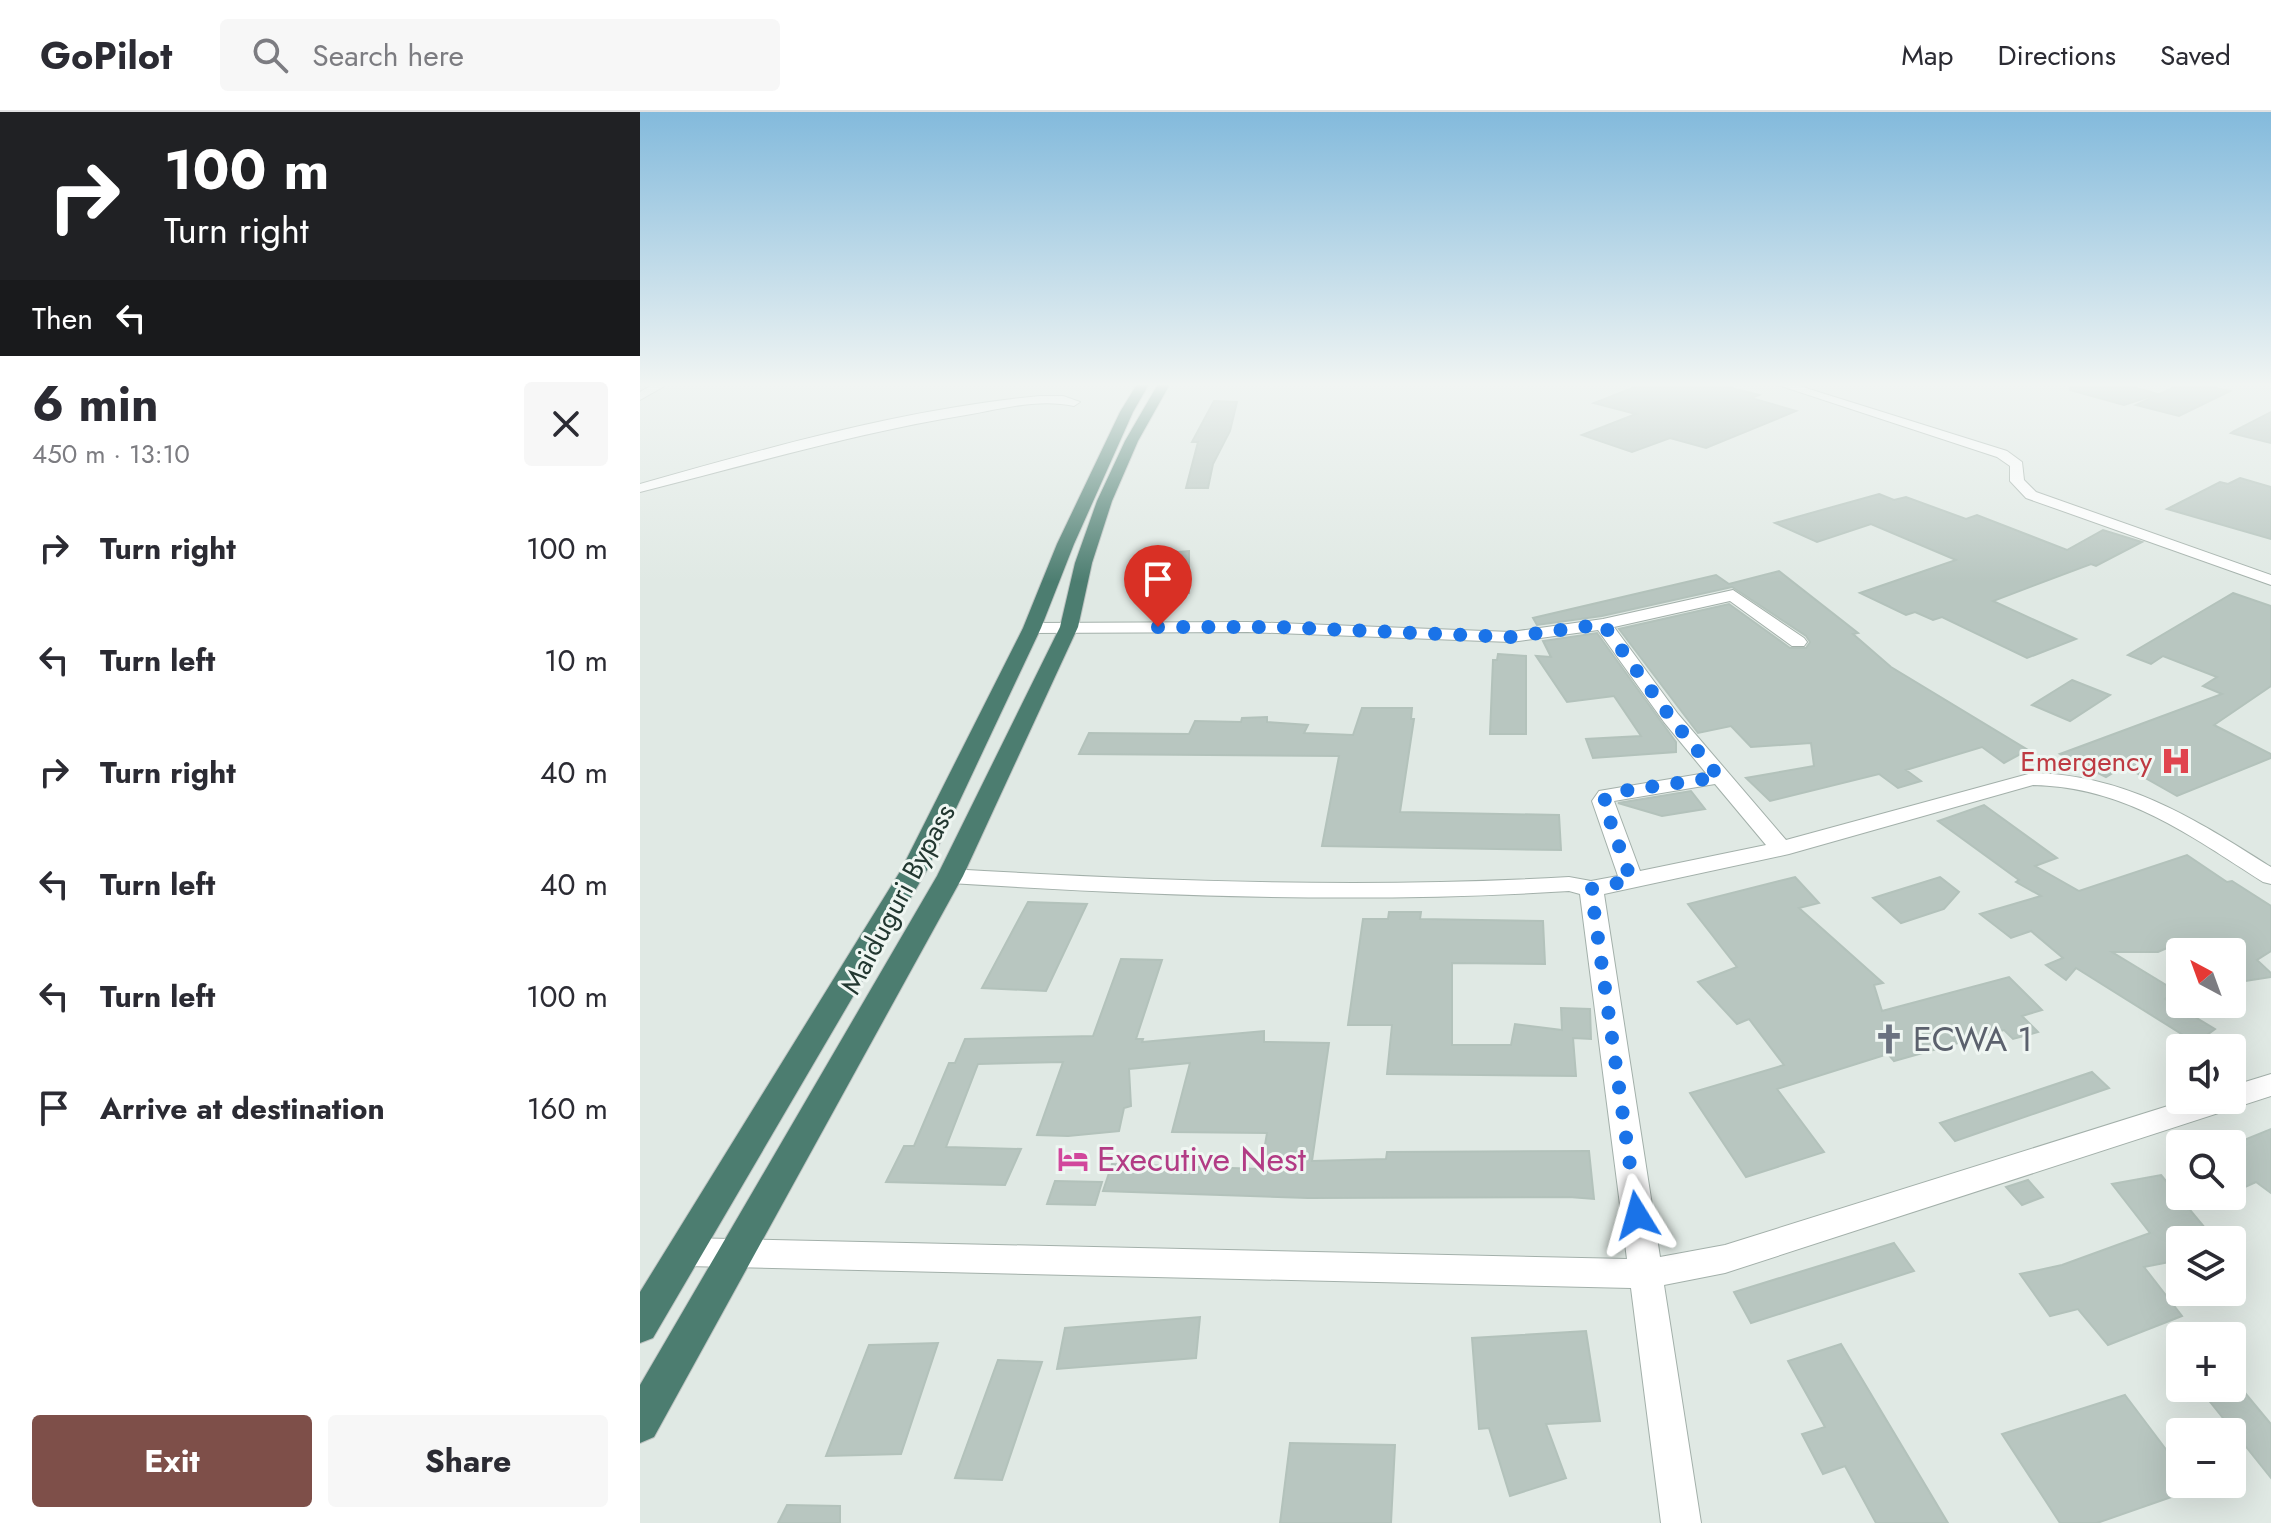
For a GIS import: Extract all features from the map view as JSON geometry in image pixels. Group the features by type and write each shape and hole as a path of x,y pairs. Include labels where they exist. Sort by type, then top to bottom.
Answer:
{"highway":[{"name":"Maiduguri Bypass","path":"640,1326 914,870 1032,628 1043,593 1107,450"},
{"name":"Maiduguri Bypass","path":"640,1423 950,876 1069,627 1092,540 1118,465 1127,450"}],"street":[{"path":"640,488 780,450"},
{"path":"1989,450 2002,454 2017,465 2017,481 2031,495 2271,580"},
{"path":"1032,628 1248,627 1511,637 1603,624 1733,595 1798,642"},
{"path":"1603,624 1671,718 1781,849"},
{"path":"1631,880 1603,801 1607,796 1719,777"},
{"path":"950,876 1093,885 1370,889 1569,884 1591,889 1781,849 2032,779 2051,778 2092,783 2149,804 2271,877"},
{"path":"1591,889 1681,1523"},
{"path":"2246,1093 2271,1085"},
{"path":"686,1252 1646,1274 1725,1259 2179,1114"}],"building":[{"path":"1196,450 1220,450 1213,464 1208,488 1186,488"},
{"path":"2240,478 2271,487 2271,539 2167,509 2220,482 2228,484"},
{"path":"1879,494 1894,500 1906,497 1966,519 1977,515 2067,550 2103,530 2142,542 2096,566 2091,564 1993,601 2076,639 2027,658 1942,617 1933,620 1915,612 1906,615 1860,593 1956,560 1871,524 1817,542 1775,523"},
{"path":"1189,551 1189,593 1161,596 1162,585 1150,586 1152,554"},
{"path":"1779,571 1858,633 1853,634 1891,667 2028,750 2004,763 1982,747 1906,770 1921,781 1898,788 1879,774 1770,801 1746,778 1814,766 1811,743 1751,747 1731,726 1698,733 1619,629 1729,604 1790,648 1806,648 1810,642 1806,636 1732,587 1602,616 1537,625 1533,618 1716,575 1729,584"},
{"path":"2233,593 2271,606 2271,686 2214,725 2271,754 2271,758 2177,796 2124,766 2106,777 2060,754 2222,694 2203,686 2217,677 2163,656 2151,664 2128,655"},
{"path":"1597,633 1676,742 1676,752 1593,758 1586,739 1641,736 1614,696 1567,702 1536,656 1551,657 1543,641"},
{"path":"1498,654 1526,656 1526,734 1490,734 1493,660 1497,660"},
{"path":"2072,680 2110,695 2070,721 2032,705"},
{"path":"1362,708 1412,708 1411,719 1414,719 1400,812 1559,815 1561,850 1322,846 1339,756 1079,754 1089,733 1189,734 1195,721 1241,722 1242,718 1267,717 1267,722 1308,725 1304,733 1353,735"},
{"path":"1691,791 1705,809 1662,816 1618,803"},
{"path":"1984,805 2057,858 2035,866 2079,891 2187,855 2271,906 2271,951 2257,960 2271,973 2271,977 2246,981 2246,938 2166,938 2166,948 2158,952 2112,952 2166,985 2166,1018 2197,1018 2215,1029 2208,1034 2182,1034 2076,968 2066,980 2046,965 2063,958 2031,931 2011,938 1980,914 2041,896 2016,882 2019,880 1938,821"},
{"path":"1795,877 1819,903 1799,908 1883,983 1874,985 1882,1011 2009,977 2042,1010 2022,1016 2038,1032 2013,1039 2004,1030 1894,1061 1888,1054 1777,1089 1824,1152 1746,1177 1690,1093 1784,1065 1749,1019 1737,1024 1698,982 1737,967 1688,904"},
{"path":"1940,877 1959,892 1944,909 1901,923 1873,898"},
{"path":"1028,902 1087,904 1046,991 982,988"},
{"path":"1389,912 1421,912 1420,919 1543,921 1545,964 1452,963 1452,1045 1511,1045 1515,1024 1562,1030 1561,1008 1590,1009 1591,1039 1573,1038 1576,1076 1387,1074 1392,1025 1348,1025 1363,919 1388,919"},
{"path":"1121,959 1162,960 1136,1039 1143,1039 1142,1042 1264,1031 1264,1042 1329,1043 1312,1161 1386,1159 1387,1152 1589,1151 1594,1199 1308,1198 1103,1191 1112,1164 1261,1169 1267,1133 1172,1132 1190,1063 1129,1069 1131,1106 1124,1108 1119,1131 1068,1136 1037,1135 1063,1062 978,1064 946,1147 1021,1149 1005,1185 886,1182 904,1146 914,1146 949,1063 955,1063 965,1039 1093,1036"},
{"path":"2092,1072 2109,1088 1955,1141 1940,1123"},
{"path":"2271,1129 2271,1193 2256,1182 2246,1187 2246,1139"},
{"path":"2161,1175 2166,1181 2166,1210 2190,1210 2203,1226 2166,1226 2166,1263 2144,1267 2166,1295 2166,1306 2174,1306 2182,1316 2108,1345 2078,1309 2050,1316 2020,1274 2062,1265 2150,1233 2112,1184"},
{"path":"2028,1180 2043,1197 2022,1205 2006,1187"},
{"path":"1055,1181 1102,1182 1095,1205 1047,1204"},
{"path":"1894,1243 1914,1271 1751,1323 1734,1292"},
{"path":"1200,1317 1196,1358 1057,1369 1065,1328"},
{"path":"1586,1331 1600,1421 1546,1424 1566,1478 1510,1496 1489,1428 1479,1429 1472,1338"},
{"path":"938,1343 901,1454 826,1456 869,1345"},
{"path":"1841,1344 1948,1523 1876,1523 1845,1466 1823,1474 1802,1434 1825,1427 1788,1361"},
{"path":"998,1360 1042,1362 1002,1480 955,1478"},
{"path":"2246,1394 2271,1424 2271,1478 2246,1447 2246,1418 2223,1418 2210,1402 2246,1402"},
{"path":"2125,1395 2166,1449 2166,1498 2169,1498 2097,1523 2060,1523 2002,1434"},
{"path":"1290,1443 1395,1445 1391,1523 1280,1523"},
{"path":"787,1505 840,1506 840,1523 778,1523"}],"place":[{"name":"Emergency","path":"2176,761"},
{"name":"ECWA 1","path":"1889,1039"},
{"name":"Executive Nest","path":"1073,1159"}],"route":[{"path":"1158,627 1277,627 1511,637 1603,624 1626,652 1671,718 1719,777 1615,792 1603,801 1631,880 1591,889 1637,1215"}]}
